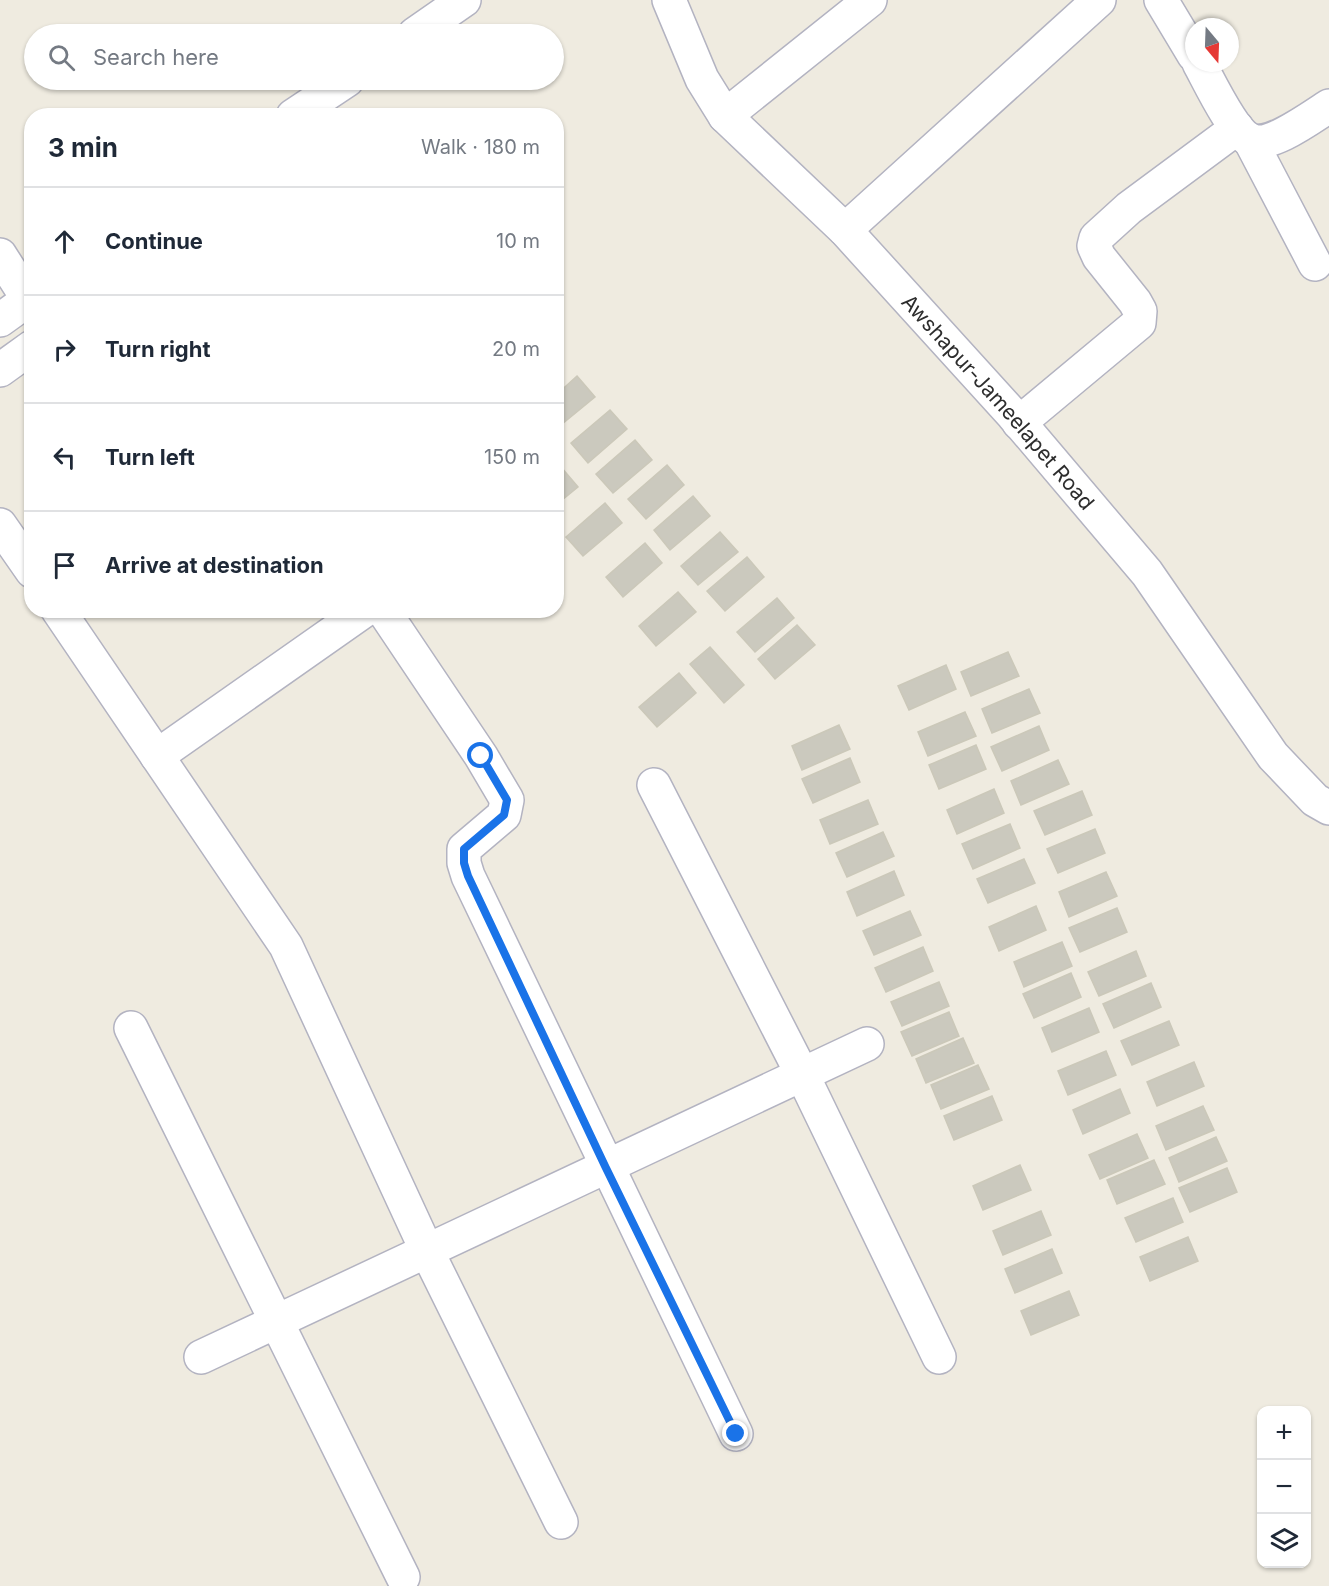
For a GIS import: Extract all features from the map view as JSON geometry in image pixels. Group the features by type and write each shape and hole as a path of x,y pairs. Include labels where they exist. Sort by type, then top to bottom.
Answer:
{"street":[{"path":"429,24 464,0"},
{"name":"Awshapur-Jameelapet Road","path":"669,0 702,79 726,116 845,230 1019,423 1147,573 1273,756 1314,800 1329,808"},
{"path":"726,116 870,0"},
{"path":"845,230 1099,0"},
{"path":"1161,0 1185,40"},
{"path":"1205,72 1244,134 1315,264"},
{"path":"305,108 332,90"},
{"path":"332,108 353,90"},
{"path":"1244,134 1258,141 1276,136 1296,128 1329,106"},
{"path":"1019,423 1139,323 1140,311 1099,257 1094,246 1096,238 1129,208 1244,134"},
{"path":"0,255 24,289"},
{"path":"0,320 24,302"},
{"path":"0,370 24,353"},
{"path":"0,525 24,560"},
{"path":"63,618 286,946 426,1249 561,1522"},
{"path":"157,756 354,618"},
{"path":"388,618 481,756 507,800 504,815 464,849 464,863 605,1166 736,1434"},
{"path":"654,785 802,1074 939,1357"},
{"path":"131,1028 403,1577"},
{"path":"201,1357 274,1320 867,1044"}],"building":[{"path":"577,376 595,397 564,422 564,388"},
{"path":"610,410 627,429 588,463 571,443"},
{"path":"635,440 652,460 613,493 596,474"},
{"path":"667,465 684,485 646,519 628,499"},
{"path":"564,471 578,487 564,498"},
{"path":"693,496 710,516 670,550 654,530"},
{"path":"605,503 622,523 583,556 566,537"},
{"path":"720,532 738,552 698,585 681,566"},
{"path":"645,543 662,563 623,597 606,577"},
{"path":"747,557 764,577 725,611 707,591"},
{"path":"678,592 696,612 656,646 639,626"},
{"path":"777,598 794,618 755,652 737,632"},
{"path":"797,625 815,645 775,679 758,659"},
{"path":"710,647 744,685 724,703 690,664"},
{"path":"1008,652 1019,676 971,696 961,672"},
{"path":"946,665 956,689 909,710 898,686"},
{"path":"679,673 696,693 657,727 639,707"},
{"path":"1029,689 1040,713 992,733 982,709"},
{"path":"965,712 976,736 928,756 918,732"},
{"path":"839,725 850,749 802,770 792,746"},
{"path":"1039,726 1049,750 1002,771 991,747"},
{"path":"976,745 986,769 939,789 929,765"},
{"path":"850,758 860,782 813,803 802,779"},
{"path":"1058,760 1069,784 1021,805 1011,781"},
{"path":"994,789 1004,813 957,834 947,810"},
{"path":"1082,791 1092,815 1045,835 1034,811"},
{"path":"868,800 878,824 830,844 820,820"},
{"path":"1010,824 1020,848 973,869 962,844"},
{"path":"1095,829 1105,853 1058,873 1047,849"},
{"path":"883,832 894,856 847,877 836,853"},
{"path":"1024,859 1035,883 988,903 977,879"},
{"path":"894,871 904,895 857,916 847,892"},
{"path":"1106,872 1117,896 1069,917 1059,892"},
{"path":"1036,906 1046,930 999,951 989,927"},
{"path":"1117,908 1127,932 1080,952 1069,928"},
{"path":"910,911 921,935 874,955 863,931"},
{"path":"1062,942 1072,966 1024,987 1014,962"},
{"path":"923,947 933,971 886,992 875,968"},
{"path":"1136,951 1146,976 1099,996 1088,972"},
{"path":"1071,973 1081,997 1034,1018 1023,994"},
{"path":"939,982 949,1006 902,1026 891,1002"},
{"path":"1151,983 1161,1007 1114,1028 1103,1004"},
{"path":"1089,1008 1099,1032 1052,1052 1042,1028"},
{"path":"949,1012 959,1036 912,1056 901,1032"},
{"path":"1169,1021 1179,1045 1132,1065 1121,1041"},
{"path":"963,1038 974,1063 926,1083 916,1059"},
{"path":"1106,1051 1116,1075 1068,1095 1058,1071"},
{"path":"1194,1062 1204,1086 1157,1106 1147,1082"},
{"path":"978,1065 989,1089 941,1109 931,1085"},
{"path":"1120,1089 1130,1113 1083,1134 1073,1110"},
{"path":"992,1096 1002,1120 954,1140 944,1116"},
{"path":"1203,1106 1214,1130 1166,1150 1156,1126"},
{"path":"1137,1134 1148,1158 1100,1179 1089,1155"},
{"path":"1216,1137 1227,1161 1179,1182 1169,1158"},
{"path":"1154,1160 1165,1184 1117,1204 1107,1180"},
{"path":"1020,1165 1031,1190 983,1210 973,1186"},
{"path":"1227,1168 1237,1192 1190,1212 1179,1188"},
{"path":"1173,1198 1183,1222 1136,1242 1125,1218"},
{"path":"1041,1211 1051,1235 1003,1255 993,1231"},
{"path":"1188,1237 1198,1261 1150,1281 1140,1257"},
{"path":"1052,1249 1062,1273 1015,1293 1005,1269"},
{"path":"1069,1291 1079,1315 1031,1335 1021,1311"}],"route":[{"path":"481,756 507,800 504,815 464,849 464,863 468,876 605,1166 736,1434"}]}
